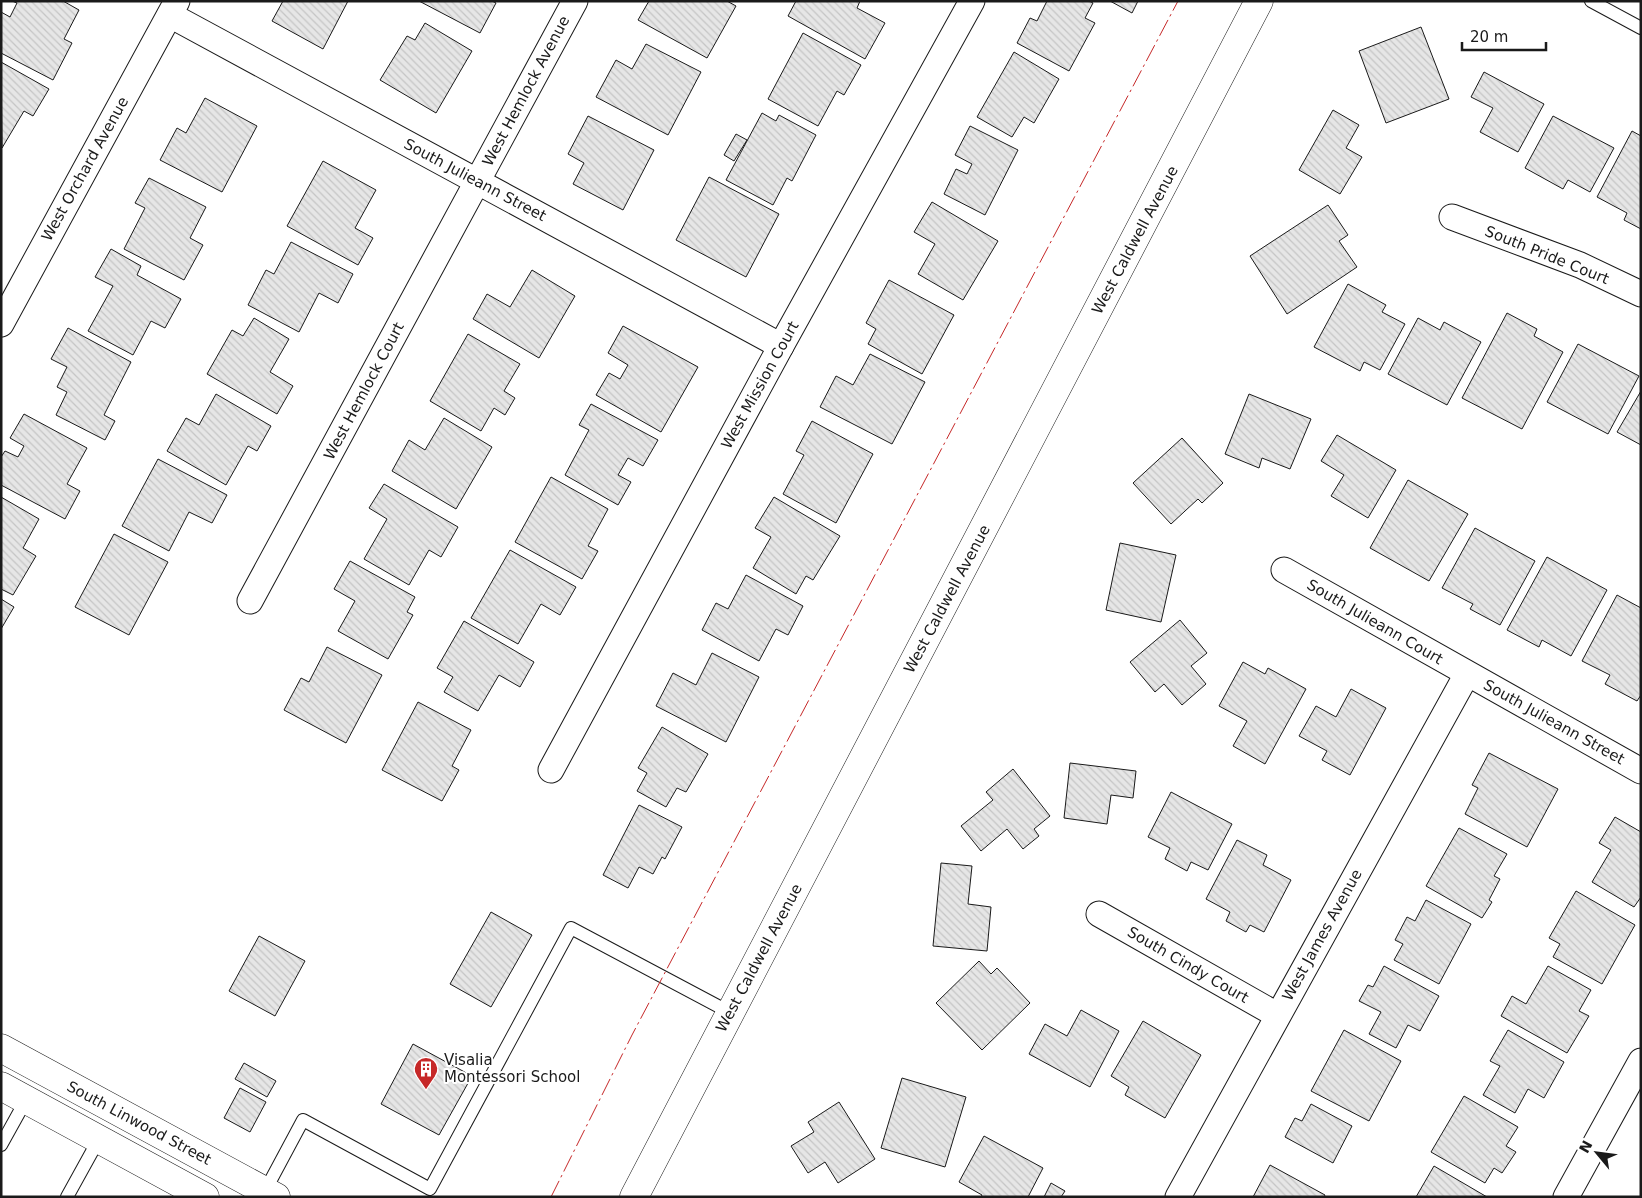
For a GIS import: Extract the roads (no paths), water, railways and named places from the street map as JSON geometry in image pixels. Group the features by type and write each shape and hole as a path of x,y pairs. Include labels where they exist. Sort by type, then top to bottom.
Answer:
{"main road":[{"name":"West Caldwell Avenue","path":"634,1197 1259,1"},
{"name":"South Linwood Street","path":"1,1048 271,1194"},
{"path":"1,1086 204,1197"}],"street":[{"name":"West Hemlock Avenue","path":"478,182 575,1"},
{"name":"West Mission Court","path":"551,770 781,346 972,1"},
{"name":"South Julieann Street","path":"173,8 478,182 781,346"},
{"name":"West Orchard Avenue","path":"1,324 173,8"},
{"name":"West Hemlock Court","path":"250,601 478,182"},
{"name":"South Pride Court","path":"1452,217 1580,266 1641,294"},
{"name":"South Julieann Court","path":"1284,570 1466,674"},
{"name":"South Julieann Street","path":"1466,674 1641,771"},
{"name":"West James Avenue","path":"1178,1197 1466,674"},
{"name":"South Cindy Court","path":"1099,914 1277,1015"},
{"path":"1566,1197 1641,1061"}],"lane":[{"path":"1591,1 1641,28"},
{"path":"271,1194 303,1120 430,1189 572,928 731,1013"},
{"path":"1,1145 26,1100"},
{"path":"67,1197 99,1139"}],"place":[{"name":"Visalia Montessori School","path":"426,1090"}]}
